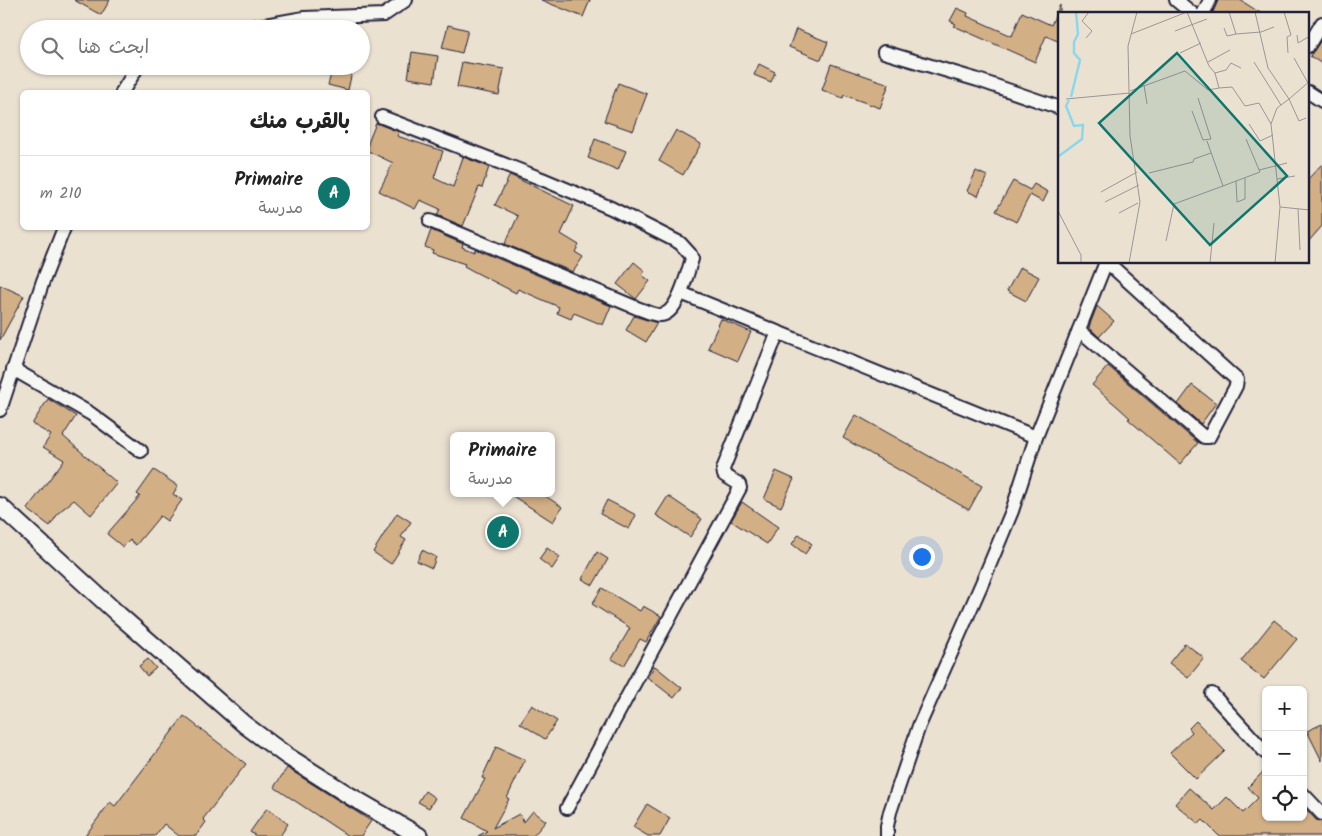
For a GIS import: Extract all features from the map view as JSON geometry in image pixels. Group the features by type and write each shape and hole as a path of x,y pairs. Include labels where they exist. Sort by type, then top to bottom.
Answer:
{"street":[{"path":"293,20 384,15 406,0"},
{"path":"1176,0 1191,12"},
{"path":"1204,12 1210,0"},
{"path":"1310,43 1322,23"},
{"path":"884,52 978,80 1058,107"},
{"path":"123,90 132,75"},
{"path":"1310,93 1322,101"},
{"path":"382,117 611,208 680,243 690,254 692,260 681,293 670,310 658,315 637,308 430,221"},
{"path":"0,410 43,281 63,230"},
{"path":"887,836 890,812 919,726 1012,511 1036,437 1105,264"},
{"path":"1079,330 1204,437 1209,437 1236,386 1237,380 1108,264"},
{"path":"681,293 1036,437"},
{"path":"566,808 740,488 739,484 724,475 722,469 778,332"},
{"path":"13,369 92,414 141,451"},
{"path":"0,506 119,615 245,726 287,756 350,796 419,836"},
{"path":"1212,694 1262,749"},
{"path":"1307,798 1322,814"}],"building":[{"path":"74,0 110,0 101,15"},
{"path":"541,0 590,0 583,17"},
{"path":"1218,0 1240,0 1259,12 1213,12"},
{"path":"1060,5 1060,12 1058,12 1058,41 1046,36 1035,62 954,26 956,24 950,21 957,8 968,13 967,16 1012,36 1022,12 1051,25"},
{"path":"448,25 468,30 462,53 442,48"},
{"path":"796,29 828,42 821,60 789,47"},
{"path":"1322,39 1322,64 1310,56"},
{"path":"412,52 438,56 434,82 408,78"},
{"path":"462,62 504,69 499,95 457,87"},
{"path":"759,64 775,72 771,82 754,75"},
{"path":"831,64 889,84 880,108 844,95 843,98 822,90"},
{"path":"331,75 351,75 348,90 328,85"},
{"path":"618,83 647,94 633,131 604,121"},
{"path":"376,123 399,132 397,136 443,151 434,178 453,187 463,157 489,167 482,188 479,187 463,226 437,215 440,209 420,200 415,209 379,191 393,163 370,152 370,138"},
{"path":"676,130 701,144 683,175 659,161"},
{"path":"595,139 626,151 618,170 588,158"},
{"path":"1322,164 1322,226 1310,240 1310,177"},
{"path":"976,171 987,176 978,196 967,191"},
{"path":"510,175 574,206 561,234 579,245 575,252 583,257 573,272 505,244 518,216 495,205"},
{"path":"1013,181 1030,190 1034,184 1048,192 1043,202 1030,195 1016,222 996,211"},
{"path":"431,230 463,244 462,247 474,252 475,249 611,306 603,325 574,313 571,319 557,313 559,307 518,289 516,293 464,266 465,264 432,253 433,250 425,247"},
{"path":"634,262 645,271 642,275 650,281 636,299 617,284"},
{"path":"1020,267 1039,277 1026,301 1007,291"},
{"path":"0,285 24,296 0,340"},
{"path":"1097,306 1114,321 1099,337 1089,327"},
{"path":"634,316 657,323 646,342 626,330"},
{"path":"721,319 751,332 738,361 708,348"},
{"path":"1108,366 1198,443 1180,464 1092,385"},
{"path":"1192,385 1216,403 1201,424 1178,404"},
{"path":"48,399 76,416 63,436 117,483 91,515 74,500 59,512 50,526 27,509 64,460 43,447 51,435 32,424"},
{"path":"856,415 982,486 969,510 843,438"},
{"path":"154,470 178,486 173,494 182,500 167,521 160,516 136,545 130,540 123,547 107,534 140,496 137,494"},
{"path":"776,471 794,479 781,507 764,499"},
{"path":"668,496 702,519 690,537 656,515"},
{"path":"514,497 547,497 562,507 553,522"},
{"path":"607,500 636,515 629,529 600,514"},
{"path":"742,502 778,527 767,544 731,521"},
{"path":"397,513 411,522 401,537 406,540 391,564 373,552"},
{"path":"799,534 812,544 805,554 792,544"},
{"path":"547,548 560,557 552,569 539,559"},
{"path":"422,550 436,557 432,568 417,561"},
{"path":"597,552 608,559 593,585 582,579"},
{"path":"602,588 640,611 643,606 661,616 646,642 640,639 624,666 612,659 630,628 592,604"},
{"path":"1274,620 1297,639 1264,679 1241,661"},
{"path":"1185,643 1204,658 1188,678 1169,663"},
{"path":"148,659 156,668 147,676 139,666"},
{"path":"655,666 682,688 674,698 647,677"},
{"path":"532,705 557,721 545,739 520,723"},
{"path":"184,716 246,764 203,819 206,822 196,836 179,836 164,824 155,836 85,836 110,802 115,806"},
{"path":"1196,721 1225,751 1196,779 1170,753 1192,732 1189,728"},
{"path":"1322,724 1322,761 1307,731"},
{"path":"496,747 525,760 507,798 509,799 493,828 519,814 524,822 533,811 546,821 533,836 478,836 487,831 464,818 485,779 482,778"},
{"path":"287,768 371,821 361,836 348,836 274,787"},
{"path":"1262,773 1262,821 1307,821 1307,810 1316,820 1322,822 1322,836 1219,836 1203,820 1199,824 1175,804 1189,788 1214,810 1227,797 1243,813 1258,798 1248,787"},
{"path":"425,791 435,798 429,808 418,802"},
{"path":"647,804 670,818 660,836 648,836 633,827"},
{"path":"267,808 288,824 280,836 256,836 250,832"}],"place":[{"name":"Primaire","path":"503,532"}]}
